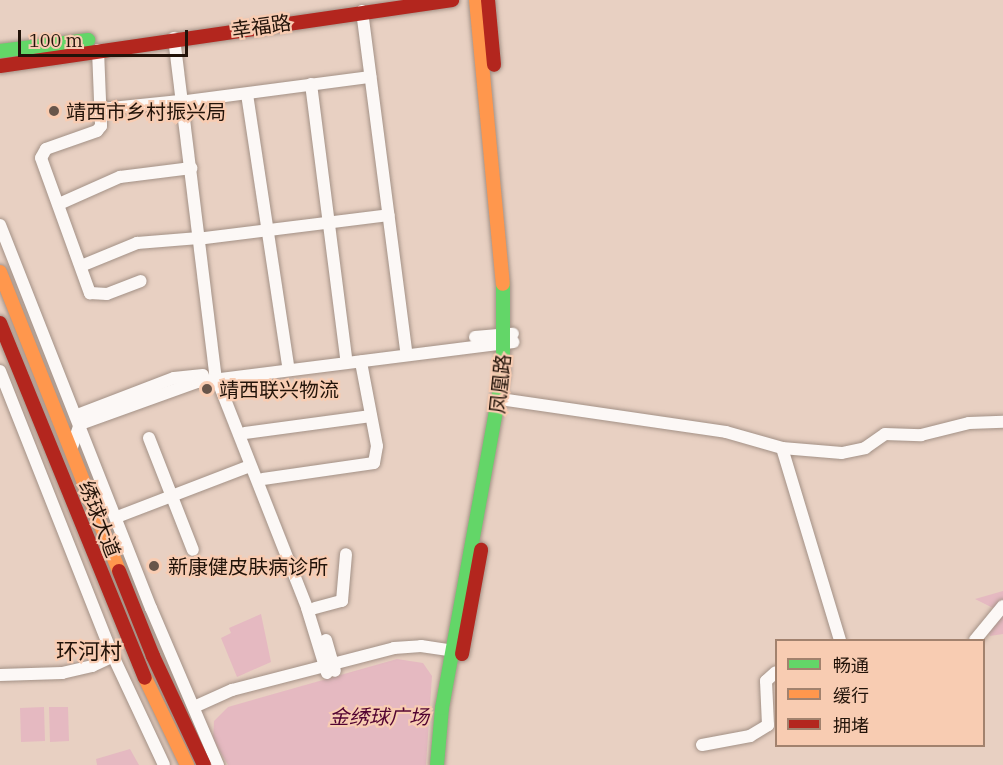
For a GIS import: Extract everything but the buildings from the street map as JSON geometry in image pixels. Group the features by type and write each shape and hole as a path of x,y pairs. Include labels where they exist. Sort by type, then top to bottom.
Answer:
{"main road":[{"name":"幸福路","path":"0,51 372,0"},
{"name":"幸福路","path":"0,66 177,37 452,0"},
{"name":"凤凰路","path":"437,765 498,415 508,338 499,212 476,0"},
{"name":"凤凰路","path":"446,765 456,655 507,400 508,338 488,0"},
{"name":"绣球大道","path":"0,272 72,447 133,607 204,765"},
{"name":"绣球大道","path":"0,322 3,343 143,675 187,765"}],"street":[{"path":"362,11 406,349"},
{"path":"177,37 191,168 202,238"},
{"path":"98,50 102,109 97,131 42,154 88,290 95,296 141,280"},
{"path":"102,109 247,94 370,77"},
{"path":"311,84 346,357"},
{"path":"247,94 288,365"},
{"path":"184,101 220,378 250,466 330,669"},
{"path":"59,204 120,177 191,168"},
{"path":"81,266 128,245 202,238 328,220 389,215"},
{"path":"0,225 140,578 218,765"},
{"path":"26,336 35,316"},
{"path":"78,420 197,382 288,365 508,338"},
{"path":"220,378 361,362 508,338"},
{"path":"263,479 370,465 377,459 377,446 361,362"},
{"path":"0,371 113,656 164,765"},
{"path":"220,378 245,433 315,608 330,669"},
{"path":"507,400 726,432 782,448 842,453 865,448 885,434 921,435 969,423 1003,422"},
{"path":"245,433 371,416"},
{"path":"72,447 78,420"},
{"path":"149,438 193,550"},
{"path":"782,448 840,639"},
{"path":"117,517 250,466"},
{"path":"60,521 71,500"},
{"path":"104,530 112,504"},
{"path":"315,608 342,601 346,554"},
{"path":"133,607 140,578"},
{"path":"976,639 1003,606"},
{"path":"196,711 236,696 408,646 456,655"},
{"path":"0,675 62,673 92,666 113,656"},
{"path":"702,745 750,736 764,729 768,725 766,681 775,674"}],"green space":[{"path":"1003,591 1003,602 995,609 975,599"},
{"path":"1003,611 1003,634 990,636 988,629"},
{"path":"261,614 271,662 237,677 221,638 231,633 229,628"},
{"name":"金绣球广场","path":"397,659 423,663 432,676 426,765 228,765 213,740 214,721 228,707"},
{"path":"44,707 45,741 21,742 20,708"},
{"path":"49,707 68,707 69,741 50,742"},
{"path":"130,749 139,765 97,765 96,759"}],"traffic: fast":[{"path":"0,51 88,40"},
{"path":"437,765 442,708 503,372 503,284"}],"traffic: slow":[{"path":"476,0 503,284"},
{"path":"0,272 119,571"},
{"path":"145,678 187,765"}],"traffic: jam":[{"path":"0,66 452,0"},
{"path":"488,0 494,65"},
{"path":"0,323 145,678"},
{"path":"462,654 481,550"},
{"path":"119,571 153,656 204,765"}],"place":[{"name":"靖西市乡村振兴局","path":"54,111"},
{"name":"靖西联兴物流","path":"207,389"},
{"name":"新康健皮肤病诊所","path":"154,566"}],"district":[{"name":"环河村","path":"89,651"}]}
